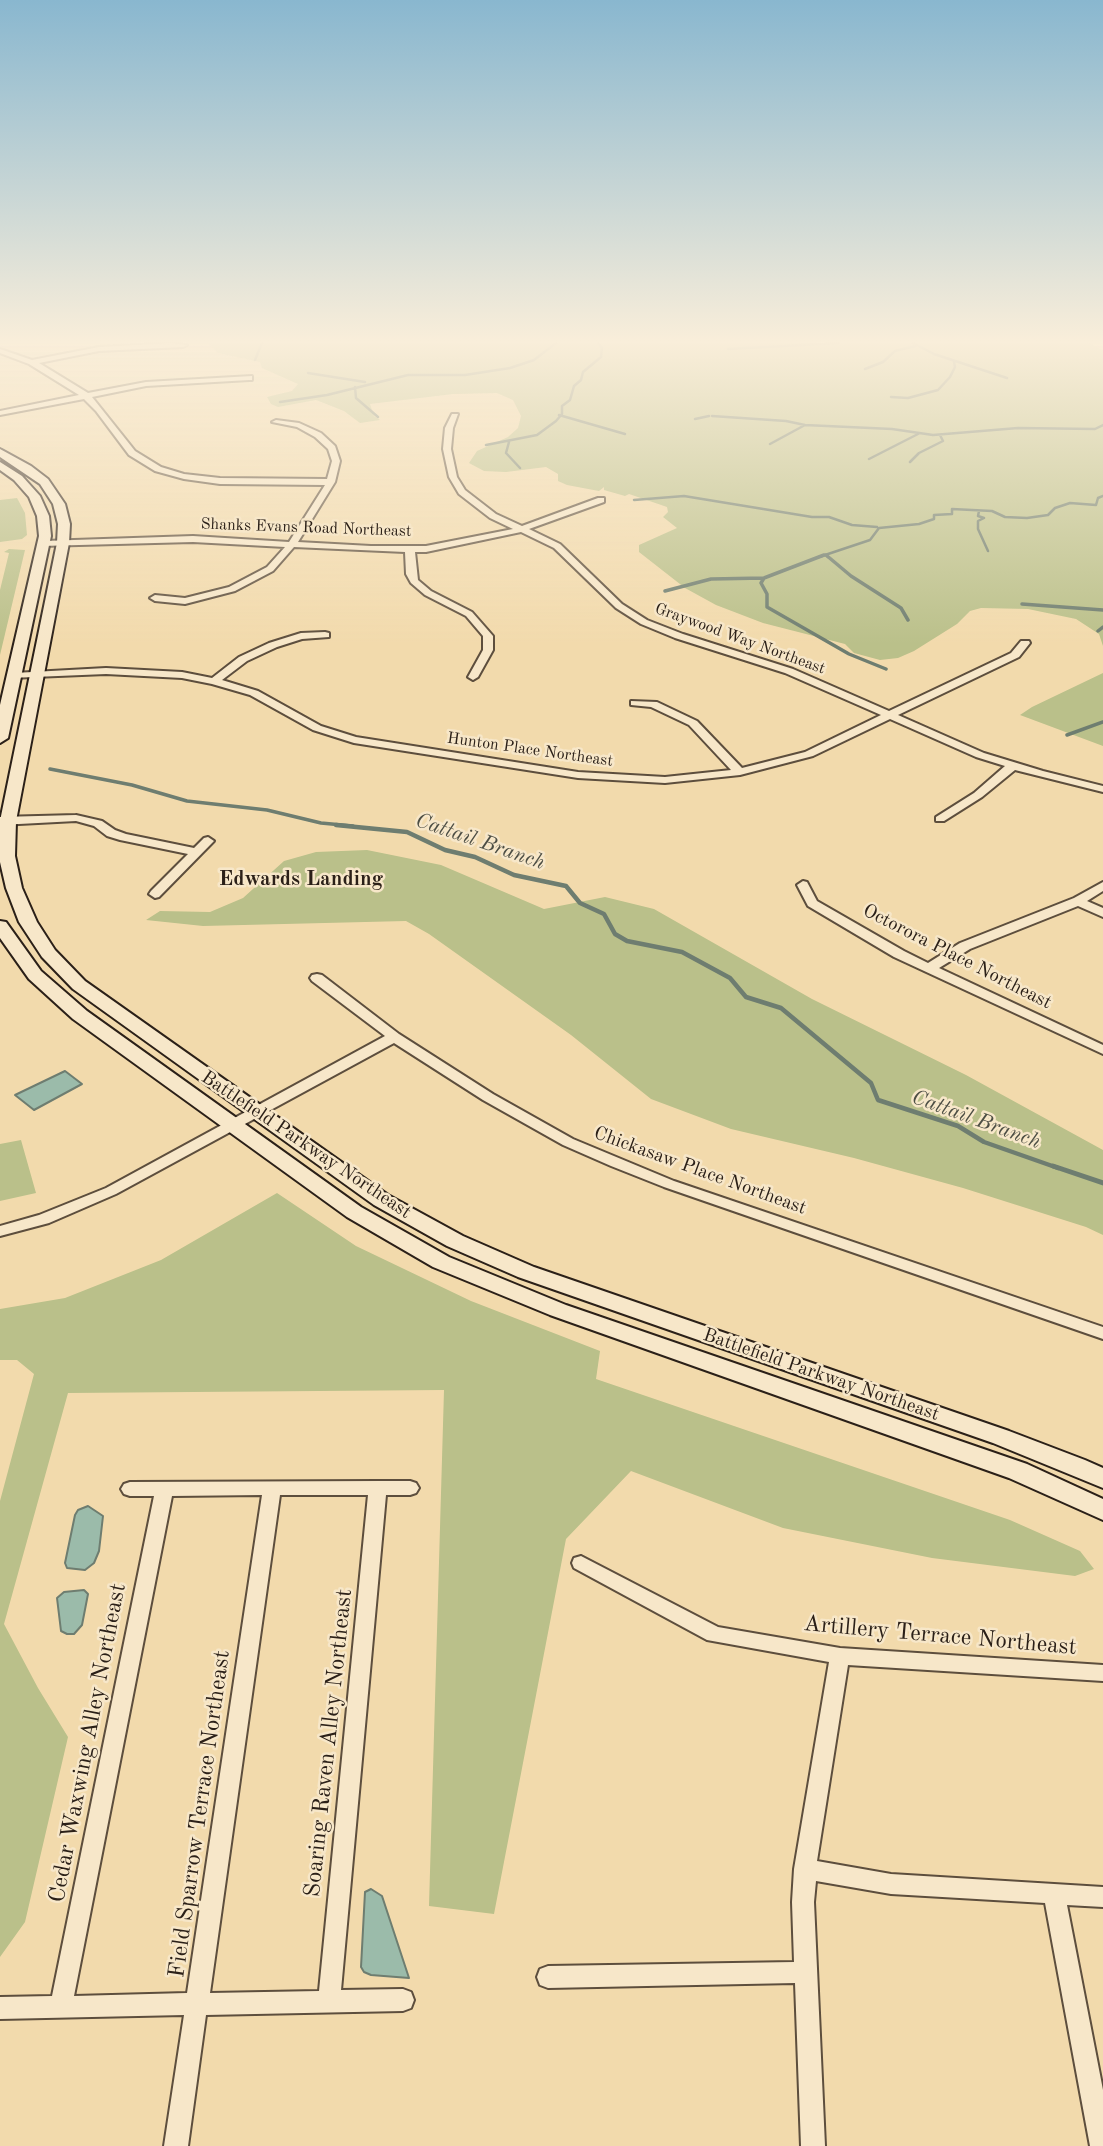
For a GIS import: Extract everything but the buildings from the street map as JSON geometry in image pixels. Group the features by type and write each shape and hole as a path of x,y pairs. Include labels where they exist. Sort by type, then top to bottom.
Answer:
{"main road":[{"name":"Battlefield Parkway Northeast","path":"0,452 36,475 56,498 64,524 53,543 14,676 0,738"},
{"name":"Battlefield Parkway Northeast","path":"0,465 18,478 34,496 53,543 37,675 4,821 6,856 14,888 28,922 48,953 105,1006 382,1200 489,1257 585,1294 1010,1440 1103,1479"},
{"name":"Battlefield Parkway Northeast","path":"0,926 25,964 57,997 354,1212 441,1262 558,1311 1018,1471 1103,1510"}],"street":[{"path":"125,443 132,453 158,469 184,476 220,481 331,482"},
{"path":"155,598 185,601 232,589 270,569 293,543 331,482 336,461 327,443"},
{"name":"Graywood Way Northeast","path":"448,443 456,484 480,508 564,551 620,606 645,622 679,636 789,671 1012,766 1103,789"},
{"name":"Shanks Evans Road Northeast","path":"53,543 193,539 410,550 471,543 523,529 601,500"},
{"path":"410,550 414,581 428,593 469,614 488,636 488,650 473,677"},
{"path":"214,681 243,659 273,645 301,636 325,635"},
{"name":"Hunton Place Northeast","path":"14,676 135,671 214,681 254,693 317,728 373,744 607,778 665,779 740,772 809,754 1015,654 1025,643"},
{"path":"635,703 653,704 693,723 740,772"},
{"path":"940,819 978,795 1012,766"},
{"path":"4,821 76,818 98,823 111,833 124,837 197,852"},
{"path":"155,894 208,841"},
{"name":"Octorora Place Northeast","path":"803,885 813,903 899,954 1103,1050"},
{"path":"929,968 965,946 1078,901 1103,886"},
{"path":"1078,901 1103,914"},
{"name":"Chickasaw Place Northeast","path":"317,978 394,1037 527,1120 616,1163 669,1184 1103,1333"},
{"path":"0,1231 86,1203 394,1037"},
{"name":"Soaring Raven Alley Northeast","path":"329,2001 378,1488"},
{"path":"130,1489 410,1488"},
{"name":"Cedar Waxwing Alley Northeast","path":"61,2007 164,1489"},
{"name":"Field Sparrow Terrace Northeast","path":"176,2146 272,1489"},
{"name":"Artillery Terrace Northeast","path":"580,1563 714,1634 841,1656 1103,1673"},
{"path":"813,2146 803,1902 805,1869 841,1656"},
{"path":"805,1869 891,1884 1103,1897"},
{"path":"1054,1894 1102,2146"},
{"path":"548,1977 805,1972"},
{"path":"0,2008 403,2000"}],"green space":[{"path":"494,443 1103,443 1103,646 1099,634 1076,619 1028,609 981,608 970,611 957,624 898,658 880,660 854,653 845,644 763,623 716,605 685,588 639,552 639,545 677,528 663,517 668,512 667,507 629,494 625,496 604,490 604,487 599,491 567,485 558,481 558,474 546,467 506,472 484,471 469,463 477,451"},
{"path":"17,498 25,513 27,535 22,539 0,542 0,500"},
{"path":"9,549 25,550 0,655 0,590 9,553 4,552"},
{"path":"1103,673 1103,746 1020,715 1032,707"},
{"path":"367,850 441,865 544,909 605,897 654,909 812,999 966,1075 1103,1150 1103,1235 1086,1227 963,1188 854,1158 731,1129 651,1099 571,1035 429,934 406,921 203,926 146,920 160,911 210,912 243,898 284,861 316,852"},
{"path":"21,1140 36,1193 0,1201 0,1144"},
{"path":"277,1193 356,1246 471,1301 600,1351 596,1379 1010,1520 1080,1551 1094,1569 1075,1576 932,1558 783,1528 631,1471 566,1539 494,1914 429,1906 444,1390 68,1393 4,1624 68,1737 25,1922 0,1957 0,1501 34,1374 17,1360 0,1360 0,1309 65,1298 161,1260"}],"shaded area":[{"path":"65,1071 82,1084 34,1110 15,1095"},
{"path":"88,1506 103,1516 99,1551 94,1563 85,1570 67,1568 65,1563 75,1515 78,1510"},
{"path":"84,1590 88,1594 82,1625 74,1634 67,1634 61,1631 57,1598 64,1592"},
{"path":"371,1889 382,1896 409,1978 371,1975 361,1967 365,1892"}],"waterway":[{"path":"486,445 495,443"},
{"path":"509,443 506,453 520,468"},
{"path":"869,459 900,443"},
{"path":"910,462 919,453 939,443"},
{"path":"634,500 684,496 812,517 829,517 852,525 877,527"},
{"path":"819,557 870,540 879,528 919,524 934,519 934,515 952,514 952,509 992,511 1005,517 1027,518 1048,515 1055,508 1070,503 1096,505 1098,498 1103,496"},
{"path":"979,511 978,516 984,518 978,521 978,529 988,551"},
{"path":"764,578 824,555"},
{"path":"828,557 826,555 851,576 901,608 908,620"},
{"path":"665,591 711,579 764,578"},
{"path":"764,578 761,583 767,594 767,607 849,654 886,669"},
{"path":"1022,604 1103,610"},
{"path":"1098,631 1103,627"},
{"path":"1067,735 1103,722"},
{"name":"Cattail Branch","path":"50,769 132,785 187,801 267,810 321,823 353,826"},
{"name":"Cattail Branch","path":"336,825 407,832 445,850 475,857 514,875 566,886 580,903 604,914 615,934 627,941 682,952 730,978 746,997 781,1008 871,1083 878,1100 958,1126 984,1142 1058,1168"},
{"name":"Cattail Branch","path":"1053,1166 1103,1183"}],"district":[{"name":"Edwards Landing","path":"301,879"}]}
